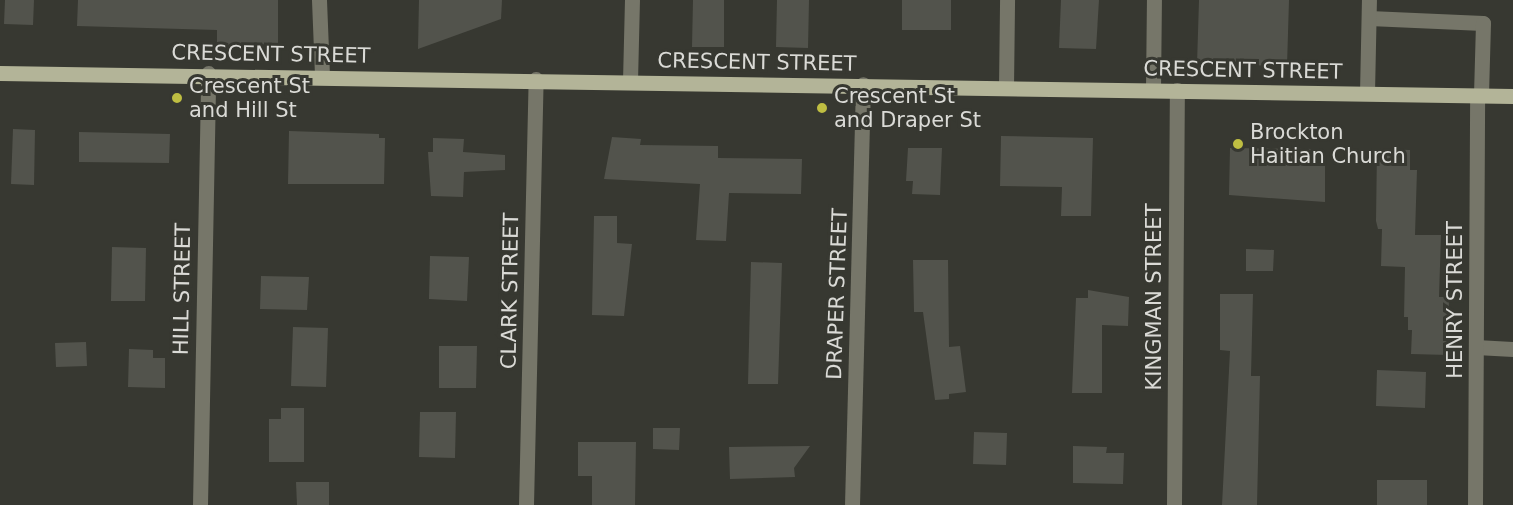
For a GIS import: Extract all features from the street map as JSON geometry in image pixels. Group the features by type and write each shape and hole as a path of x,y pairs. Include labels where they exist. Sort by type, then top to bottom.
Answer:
{"main road":[{"name":"CRESCENT STREET","path":"0,73 208,73 1513,96"}],"street":[{"path":"319,0 322,75"},
{"path":"630,81 632,0"},
{"path":"1006,87 1007,0"},
{"path":"1153,90 1154,0"},
{"path":"1367,93 1369,0"},
{"name":"HENRY STREET","path":"1369,18 1483,22 1479,96 1475,505"},
{"name":"HILL STREET","path":"200,505 208,73"},
{"name":"CLARK STREET","path":"526,505 536,79"},
{"name":"DRAPER STREET","path":"852,505 863,84"},
{"name":"KINGMAN STREET","path":"1174,505 1177,90"},
{"path":"1476,347 1513,349"}],"building":[{"path":"5,0 34,0 33,25 4,24"},
{"path":"78,0 278,0 278,44 217,45 217,30 77,26"},
{"path":"419,0 502,0 501,19 418,49"},
{"path":"693,0 724,0 724,47 692,47"},
{"path":"777,0 809,0 808,48 776,47"},
{"path":"902,0 951,0 951,30 902,30"},
{"path":"1061,0 1099,0 1096,49 1059,48"},
{"path":"1199,0 1289,0 1287,66 1197,64"},
{"path":"13,129 35,130 34,185 11,184"},
{"path":"289,131 379,134 379,138 385,138 384,184 288,184"},
{"path":"79,132 170,134 169,163 79,162"},
{"path":"1001,136 1093,138 1091,216 1061,216 1062,187 1000,186"},
{"path":"612,137 641,139 640,145 718,146 718,158 802,159 801,194 729,193 726,241 696,240 700,184 604,179"},
{"path":"433,138 464,139 463,152 505,155 505,170 464,172 463,197 431,196 428,152 433,152"},
{"path":"908,148 942,148 940,195 912,194 913,181 906,181"},
{"path":"1230,148 1318,149 1318,165 1325,165 1325,202 1229,195"},
{"path":"1377,149 1410,150 1410,170 1417,170 1415,235 1441,235 1439,297 1449,297 1448,355 1411,354 1412,330 1408,330 1408,317 1404,317 1405,267 1381,266 1382,229 1378,229 1376,221"},
{"path":"594,216 617,216 617,243 632,244 624,316 592,315"},
{"path":"112,247 146,248 145,301 111,301"},
{"path":"1246,249 1274,250 1273,271 1246,271"},
{"path":"430,256 469,257 467,301 429,299"},
{"path":"913,260 948,260 949,347 960,346 966,392 949,394 949,399 935,400 923,312 914,312"},
{"path":"751,262 782,263 778,384 748,384"},
{"path":"261,276 309,277 307,310 260,309"},
{"path":"1088,290 1129,297 1128,326 1102,325 1102,393 1072,393 1076,298 1088,298"},
{"path":"1220,294 1253,294 1251,376 1260,376 1257,505 1222,505 1230,351 1220,350"},
{"path":"293,327 328,328 326,387 291,386"},
{"path":"86,342 87,366 56,367 55,343"},
{"path":"439,346 477,346 476,388 439,388"},
{"path":"129,349 153,350 153,358 165,358 165,388 128,387"},
{"path":"1377,370 1426,372 1425,408 1376,406"},
{"path":"281,408 304,408 304,462 269,462 269,419 281,419"},
{"path":"420,412 456,412 455,458 419,457"},
{"path":"653,428 680,428 679,450 653,449"},
{"path":"974,432 1007,433 1006,465 973,464"},
{"path":"578,442 636,442 635,505 592,505 592,476 578,476"},
{"path":"810,446 794,468 795,477 730,479 729,447"},
{"path":"1073,446 1107,447 1106,453 1124,453 1123,484 1073,483"},
{"path":"1377,480 1427,480 1427,505 1377,505"},
{"path":"296,482 329,482 329,505 297,505"}],"place":[{"name":"Crescent St and Hill St","path":"177,98"},
{"name":"Crescent St and Draper St","path":"822,108"},
{"name":"Brockton Haitian Church","path":"1238,144"}]}
